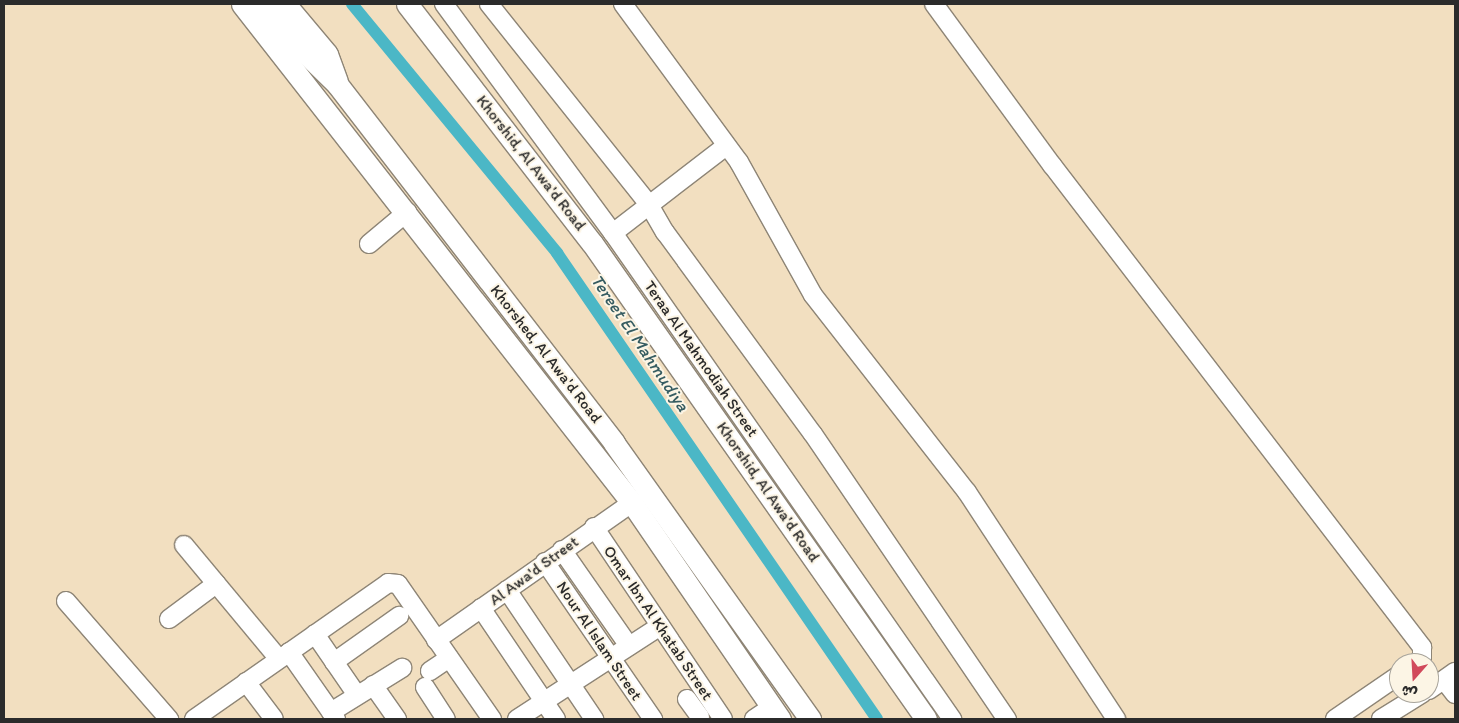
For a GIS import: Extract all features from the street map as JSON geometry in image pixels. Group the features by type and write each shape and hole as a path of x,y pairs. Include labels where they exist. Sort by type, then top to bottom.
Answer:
{"main road":[{"name":"Khorshed, Al Awa'd Road","path":"242,4 407,212 632,503 776,713"},
{"name":"Khorshed, Al Awa'd Road","path":"263,4 295,43 337,84 614,443 810,719"},
{"path":"285,4 327,54 334,67 337,84"},
{"name":"Khorshid, Al Awa'd Road","path":"407,4 592,243 926,719"}],"street":[{"name":"Teraa Al Mahmodiah Street","path":"444,4 613,233 952,719"},
{"path":"490,4 650,206 665,232 824,450 1007,719"},
{"path":"623,4 744,170 813,294 966,492 1116,719"},
{"path":"934,4 1052,165 1422,647 1422,653"},
{"path":"613,233 726,146"},
{"path":"369,244 407,212"},
{"name":"Al Awa'd Street","path":"436,640 594,527 632,503"},
{"name":"Omar Ibn Al Khatab Street","path":"594,527 660,626 709,716"},
{"path":"184,545 216,584 284,656 334,716 357,695 402,668"},
{"path":"562,550 629,646"},
{"name":"Nour Al Islam Street","path":"545,562 653,719"},
{"path":"194,719 383,585 393,583 398,584 492,719"},
{"path":"169,619 216,584"},
{"path":"507,590 594,719"},
{"path":"66,601 169,719"},
{"path":"482,608 556,719"},
{"path":"334,662 399,616"},
{"path":"517,719 660,626"},
{"path":"315,634 357,695"},
{"path":"446,719 428,679 449,658"},
{"path":"1439,683 1450,676 1455,694"},
{"path":"246,682 274,719"},
{"path":"1335,719 1389,682"},
{"path":"373,685 397,719"},
{"path":"687,699 709,716"},
{"path":"1381,719 1407,703"},
{"path":"754,719 776,713"}],"waterway":[{"name":"Tereet El Mahmudiya","path":"352,4 557,253 877,719"}]}
